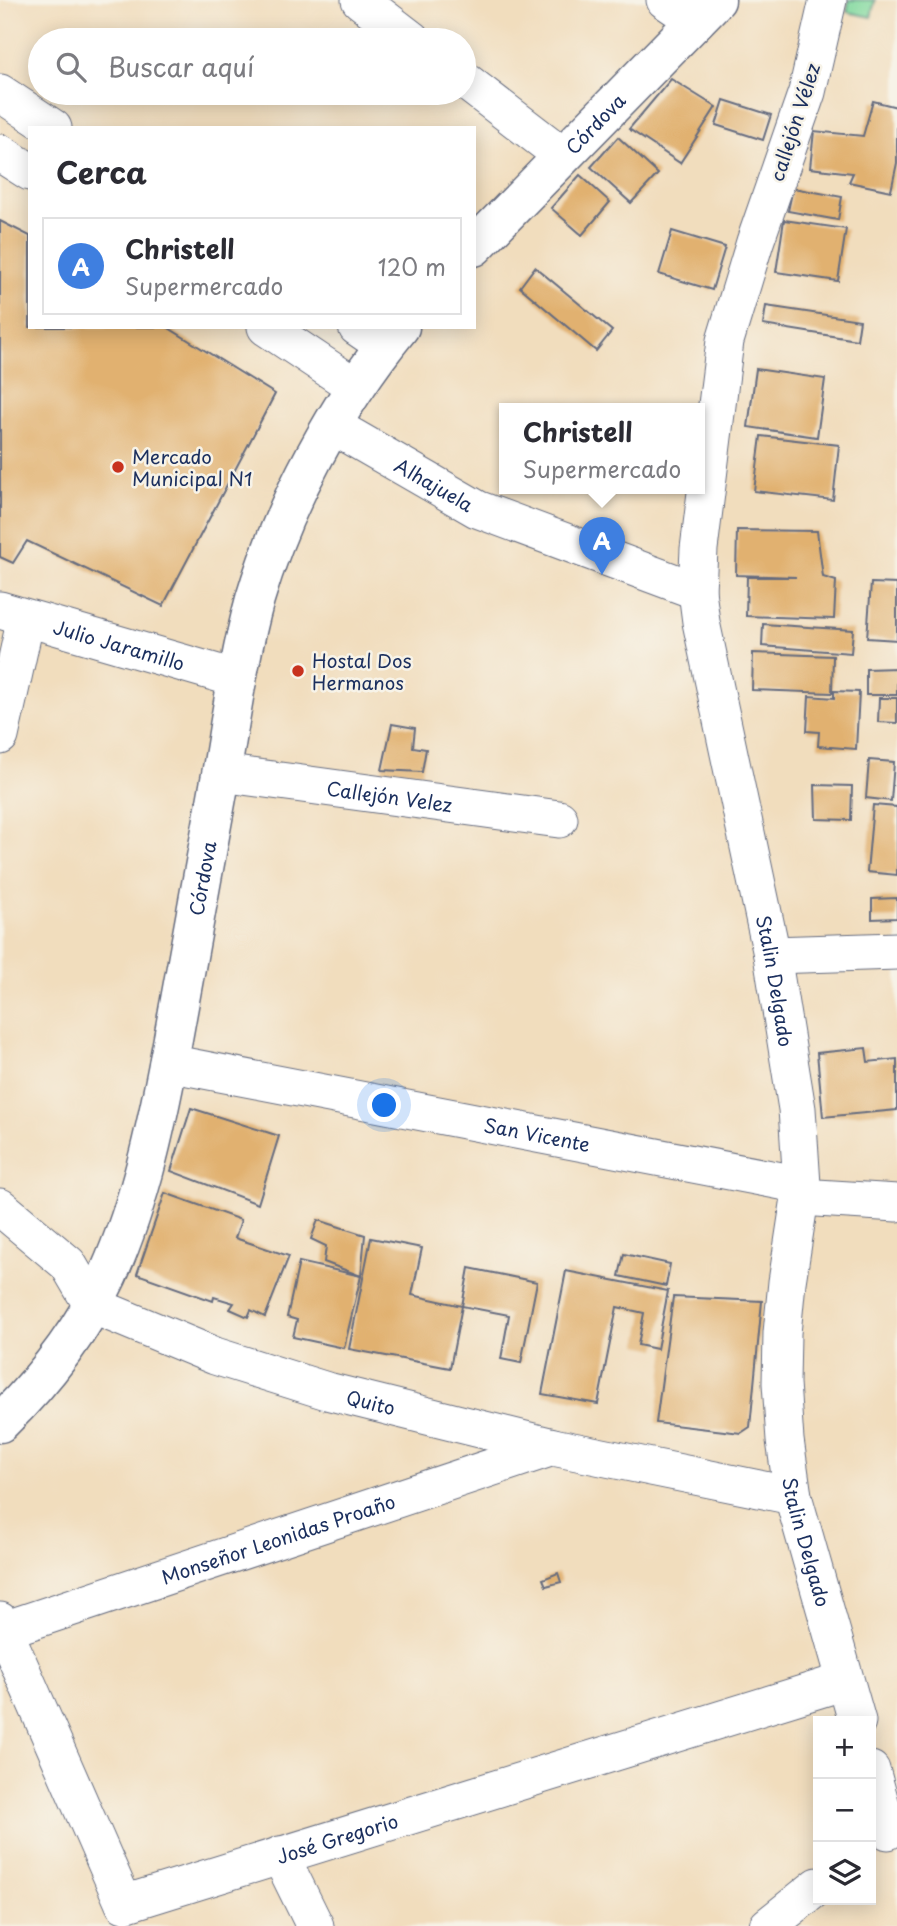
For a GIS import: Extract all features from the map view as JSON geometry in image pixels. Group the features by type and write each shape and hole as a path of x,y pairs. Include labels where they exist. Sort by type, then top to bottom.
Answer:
{"street":[{"path":"360,0 396,28"},
{"name":"callejón Vélez","path":"755,242 807,92 828,0"},
{"name":"Córdova","path":"476,245 563,156 692,7"},
{"path":"476,89 563,156"},
{"path":"0,93 50,126"},
{"path":"0,153 28,171"},
{"name":"Stalin Delgado","path":"755,242 725,341 704,509 697,591 701,622 772,955 797,1109 802,1191 782,1332 783,1406 793,1496 856,1716"},
{"path":"269,329 356,387"},
{"name":"Córdova","path":"0,1423 37,1385 91,1305 126,1230 140,1185 168,1063 237,679 251,615 265,568 299,489 356,387 381,333"},
{"name":"Alhajuela","path":"333,426 477,509 697,591"},
{"path":"0,736 13,614"},
{"name":"Julio Jaramillo","path":"13,614 237,679"},
{"name":"Callejón Velez","path":"221,773 559,819"},
{"path":"772,955 897,951"},
{"name":"San Vicente","path":"168,1063 802,1191 897,1203"},
{"path":"0,1207 68,1264 91,1305"},
{"name":"Quito","path":"91,1305 215,1356 315,1387 553,1447 793,1496"},
{"name":"Monseñor Leonidas Proaño","path":"2,1626 553,1447"},
{"name":"José Gregorio","path":"2,1626 124,1903 845,1681"},
{"path":"873,1779 885,1833"},
{"path":"280,1855 315,1926"},
{"path":"768,1926 813,1890"}],"green space":[{"path":"849,0 875,0 871,17 847,12"}],"building":[{"path":"671,79 716,107 680,163 629,129"},
{"path":"724,100 771,115 763,140 716,125"},
{"path":"873,101 897,107 897,163 891,191 849,182 853,173 810,168 814,131 863,136"},
{"path":"618,137 658,174 631,203 591,167"},
{"path":"580,175 610,202 582,235 551,208"},
{"path":"793,188 842,197 838,220 788,211"},
{"path":"784,220 846,229 838,281 776,272"},
{"name":"Mercado Municipal N1","path":"0,221 28,235 28,329 170,329 275,394 163,606 27,541 13,563 0,557"},
{"path":"672,231 725,247 712,290 659,274"},
{"path":"535,267 612,331 596,351 520,287"},
{"path":"766,306 860,320 857,340 763,325"},
{"path":"756,369 825,379 817,437 748,427"},
{"path":"761,436 839,445 833,500 754,491"},
{"path":"737,530 817,531 823,577 836,581 834,619 746,616 747,577 796,577 736,575"},
{"path":"871,583 897,584 897,640 867,638"},
{"path":"763,624 853,630 851,653 762,646"},
{"path":"753,653 833,656 832,693 752,690"},
{"path":"897,668 897,695 866,695 866,669"},
{"path":"834,691 859,692 856,749 818,746 819,732 807,731 809,696 834,698"},
{"path":"879,698 897,698 897,723 878,722"},
{"path":"392,724 415,728 413,747 426,749 422,772 382,770"},
{"path":"869,760 894,762 891,801 866,798"},
{"path":"815,785 852,786 851,820 816,819"},
{"path":"873,805 897,807 897,875 867,872"},
{"path":"897,898 897,918 872,919 872,899"},
{"path":"866,1048 868,1062 897,1059 897,1110 823,1117 817,1053"},
{"path":"191,1108 279,1136 258,1204 171,1171"},
{"path":"165,1193 241,1220 235,1238 289,1256 265,1317 251,1310 248,1317 230,1309 234,1303 214,1297 213,1301 137,1274"},
{"path":"318,1220 365,1235 361,1276 324,1262 326,1246 311,1239"},
{"path":"371,1238 422,1248 412,1295 462,1306 450,1368 349,1349"},
{"path":"624,1254 670,1264 666,1286 619,1276"},
{"path":"299,1262 361,1276 344,1348 293,1337 297,1320 287,1317"},
{"path":"469,1268 537,1282 521,1363 501,1359 509,1315 462,1306"},
{"path":"566,1271 668,1291 657,1349 638,1345 644,1313 617,1307 598,1404 542,1394"},
{"path":"673,1297 762,1301 750,1427 741,1433 656,1423"},
{"path":"558,1573 561,1582 546,1586 543,1579"}],"place":[{"name":"Mercado Municipal N1","path":"118,467"},
{"name":"Christell","path":"602,575"},
{"name":"Hostal Dos Hermanos","path":"298,671"}]}
